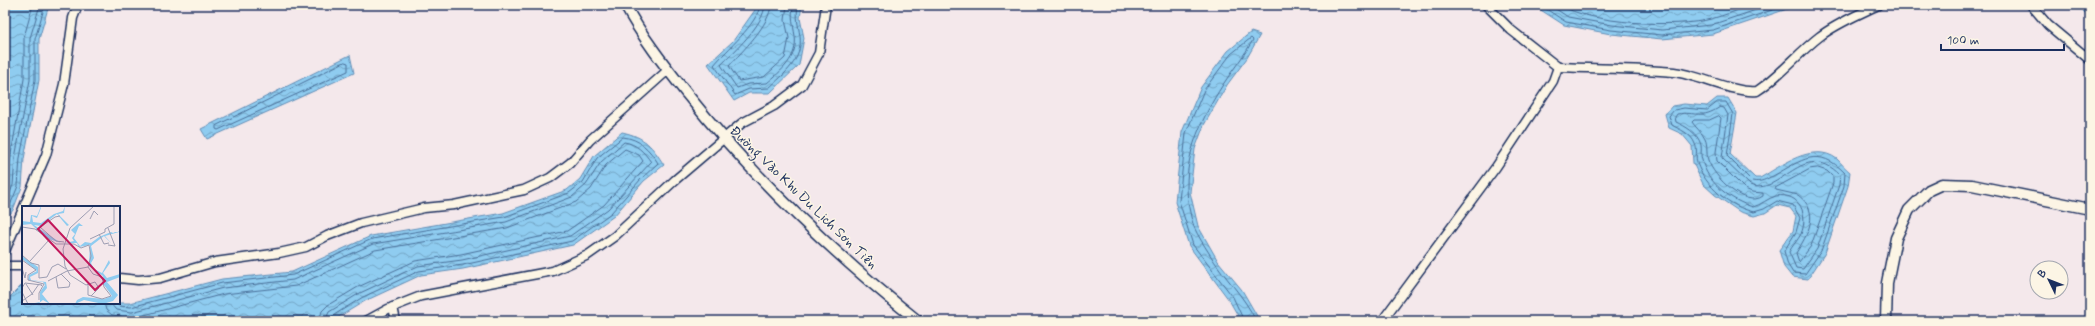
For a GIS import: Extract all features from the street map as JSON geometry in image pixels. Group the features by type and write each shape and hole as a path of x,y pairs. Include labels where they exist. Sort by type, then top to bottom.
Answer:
{"street":[{"path":"24,206 46,155 64,84 74,18 78,5"},
{"name":"Đường Vào Khu Du Lịch Sơn Tiên","path":"625,5 633,21 668,70 723,139 801,218 883,293 918,321"},
{"path":"366,321 420,296 553,272 588,255 615,236 742,123 774,106 802,85 819,53 826,5"},
{"path":"1486,5 1511,30 1558,67 1675,72 1708,79 1741,91 1757,91 1793,62 1808,46 1835,25 1878,5"},
{"path":"2031,5 2048,25 2090,60"},
{"path":"1382,321 1496,167 1553,81 1558,67"},
{"path":"120,278 138,280 160,278 215,262 279,253 306,247 327,236 361,223 424,208 454,205 524,190 550,178 570,163 590,140 668,70"},
{"path":"1886,321 1887,283 1896,238 1909,210 1930,190 1942,184 1972,185 2090,209"},
{"path":"5,252 22,212"},
{"path":"5,266 22,266"},
{"path":"394,307 396,321"}],"water":[{"path":"5,5 49,5 39,39 39,80 24,159 22,187 13,210 5,221"},
{"path":"756,5 802,5 800,18 804,38 799,65 770,93 749,93 734,101 708,64 733,41 755,10"},
{"path":"1533,5 1799,5 1713,34 1662,39 1611,34 1564,25"},
{"path":"2079,5 2090,5 2090,20"},
{"path":"1251,32 1260,35 1247,58 1227,85 1204,125 1195,149 1190,192 1198,226 1218,261 1242,290 1260,321 1241,321 1229,300 1189,246 1175,202 1182,132 1201,87 1228,51"},
{"path":"350,55 354,73 207,139 201,129"},
{"path":"1717,98 1728,98 1737,113 1730,154 1755,178 1760,178 1797,157 1818,153 1828,154 1837,159 1850,172 1848,186 1825,253 1808,279 1792,277 1784,267 1779,250 1793,231 1796,216 1790,208 1777,205 1765,213 1754,216 1740,212 1715,195 1703,184 1693,163 1692,146 1682,134 1669,128 1665,114 1672,106 1684,104 1707,106"},
{"path":"622,132 637,137 647,143 664,165 644,181 614,216 573,245 463,269 421,275 365,301 332,321 5,321 5,302 22,285 22,304 130,303 222,279 292,272 371,236 503,213 567,190 580,179 594,156"}]}
